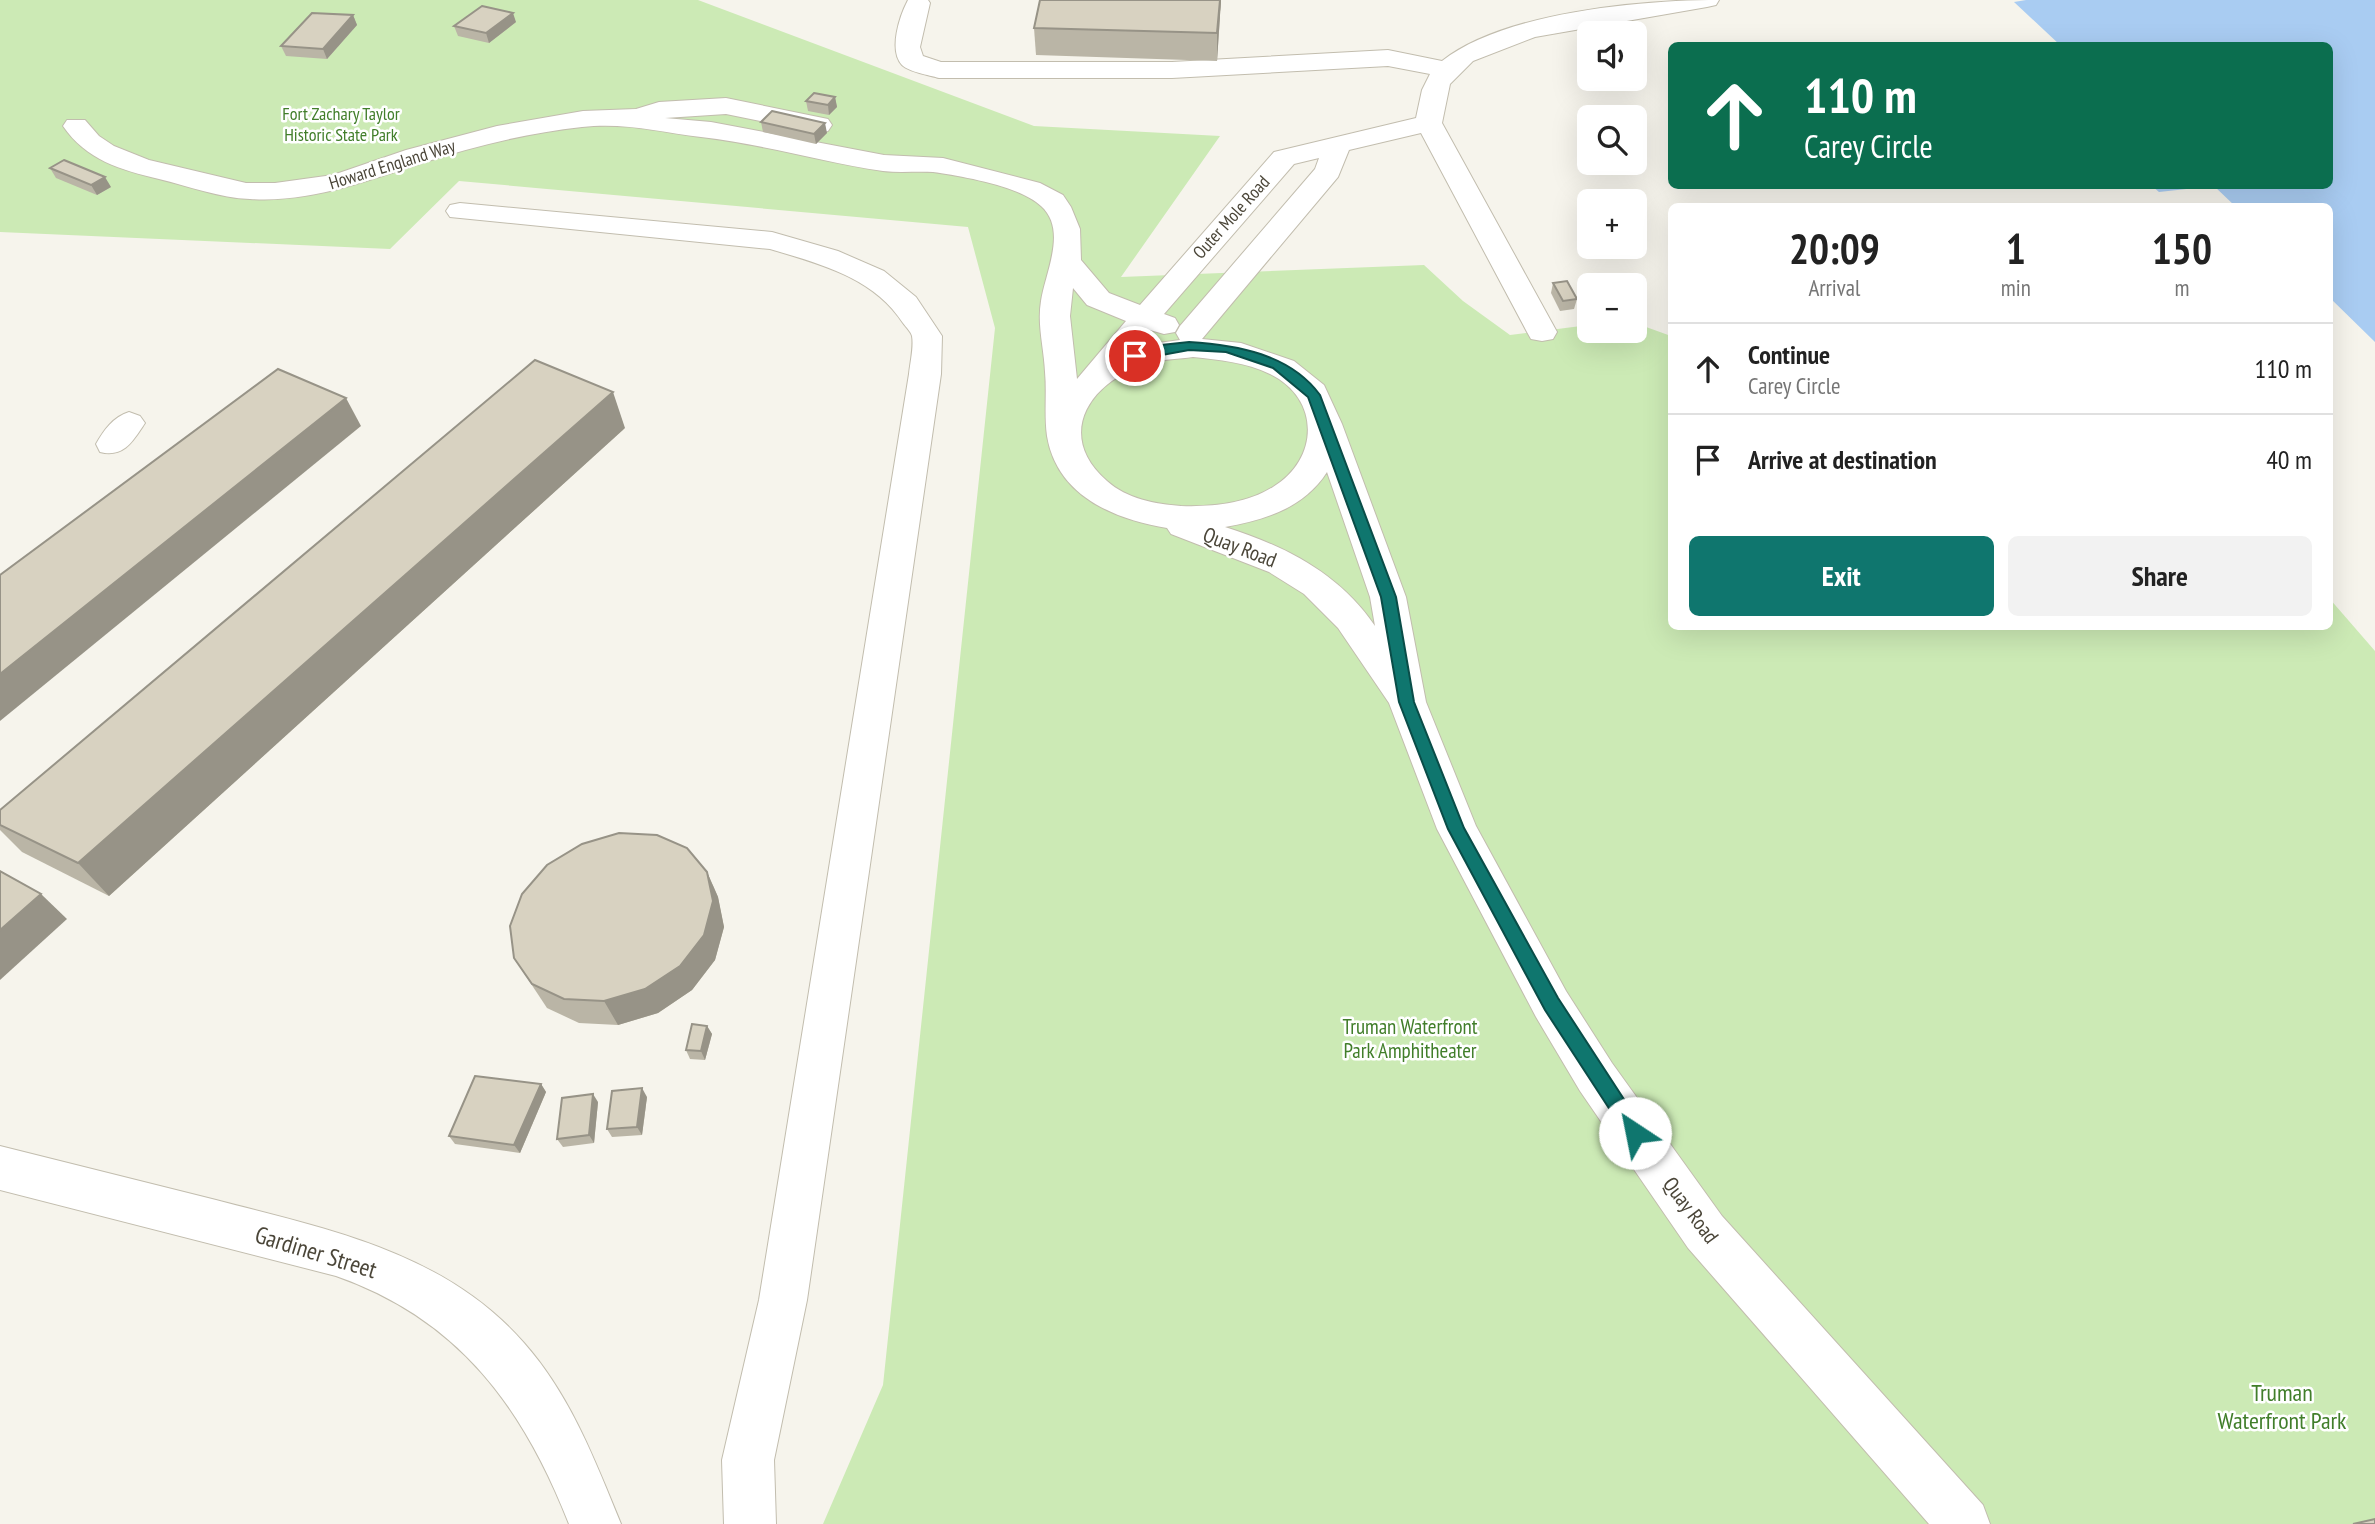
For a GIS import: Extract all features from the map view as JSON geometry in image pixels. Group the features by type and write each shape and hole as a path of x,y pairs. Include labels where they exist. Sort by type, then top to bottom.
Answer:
{"street":[{"path":"1542,332 1429,123 1432,95 1446,69 1462,57 1515,35 1707,0"},
{"path":"918,3 907,47 912,61 939,70 1172,70 1378,58 1446,69"},
{"path":"725,132 745,108"},
{"name":"Howard England Way","path":"76,126 89,142 104,152 140,166 246,191 275,191 337,183 416,156 497,134 583,119 639,117 660,110 745,108 904,146 933,164"},
{"name":"Howard England Way","path":"639,117 652,125 725,132 889,164 933,164 1022,186 1044,195 1059,209 1063,218 1067,261"},
{"name":"Outer Mole Road","path":"1091,380 1142,317 1284,158 1429,123"},
{"path":"1191,333 1328,171 1337,147"},
{"path":"460,211 772,241 797,247 874,277 905,303 927,336 925,374 783,1300 748,1460 750,1524"},
{"path":"1213,236 1261,249"},
{"path":"1067,261 1098,299 1254,355 1298,379 1314,395 1326,424 1324,450 1310,474 1287,494 1254,510 1216,518 1177,519 1139,511 1106,496 1082,476 1067,452 1064,427 1056,300 1067,261"},
{"path":"1064,427 1072,402 1091,380 1118,362 1152,350 1189,346 1227,348 1254,355"},
{"name":"Quay Road","path":"1326,424 1388,597 1406,702 1457,829 1507,925 1597,1077 1706,1231 1776,1315 1964,1524"},
{"name":"Quay Road","path":"1139,511 1261,551 1299,572 1335,600 1406,702"},
{"name":"Gardiner Street","path":"0,1168 348,1257 417,1286 462,1318 503,1355 538,1399 571,1460 595,1524"}],"green space":[{"name":"Truman Waterfront Park Amphitheater","path":"0,0 698,0 1034,126 1220,136 1121,277 1424,265 1463,301 1510,335 1577,327 1577,343 1647,343 1647,327 1668,335 1668,630 2333,630 2333,603 2375,651 2375,1524 823,1524 883,1385 995,328 968,227 459,181 390,249 0,232"}],"water":[{"path":"2375,0 2375,342 2333,301 2333,203 2232,203 2217,189 2333,189 2333,42 2057,42 2014,2"},
{"path":"2156,189 2186,189 2159,192"}],"building":[{"path":"1040,0 1220,0 1217,33 1034,28"},
{"path":"482,6 513,13 486,33 454,26"},
{"path":"312,13 353,15 323,49 281,46"},
{"path":"814,93 835,97 828,105 806,101"},
{"path":"772,111 825,123 814,134 761,122"},
{"path":"64,160 105,177 91,185 50,168"},
{"path":"1567,281 1577,299 1563,301 1553,283"},
{"path":"535,360 613,392 78,863 0,825 0,810"},
{"path":"278,369 346,398 0,674 0,575"},
{"path":"619,833 657,835 687,848 707,872 713,901 704,935 680,966 645,989 604,1001 564,999 532,984 514,958 510,926 522,894 547,865 582,844"},
{"path":"0,871 41,894 0,930"},
{"path":"692,1024 707,1026 701,1051 686,1050"},
{"path":"475,1076 541,1084 514,1145 449,1136"},
{"path":"642,1088 637,1127 607,1129 612,1091"},
{"path":"593,1094 589,1135 557,1139 562,1098"},
{"path":"2375,1519 2375,1524 2353,1524"}],"route":[{"path":"1135,356 1152,350 1189,346 1227,348 1278,365 1314,395 1388,597 1406,702 1457,829 1500,914 1552,1004 1635,1133"}],"park label":[{"name":"Fort Zachary Taylor Historic State Park","path":"341,123"},
{"name":"Truman Waterfront Park","path":"2282,1406"}]}
